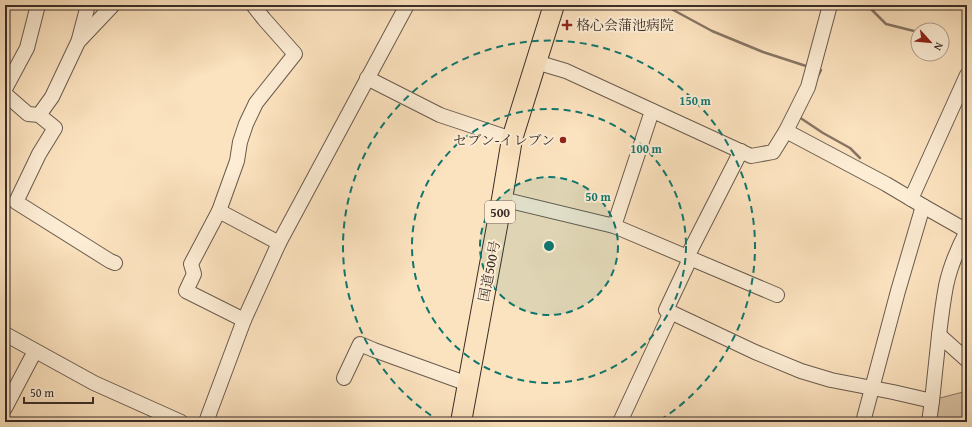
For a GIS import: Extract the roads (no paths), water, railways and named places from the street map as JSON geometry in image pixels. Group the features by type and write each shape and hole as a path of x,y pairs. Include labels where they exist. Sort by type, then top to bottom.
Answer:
{"highway":[{"name":"国道500号","path":"460,422 512,139 554,5"}],"street":[{"path":"5,89 27,48 38,5"},
{"path":"39,115 52,97 78,42 88,5"},
{"path":"78,42 113,5"},
{"path":"244,320 186,291 194,274 191,264 220,211 237,161 240,142 256,102 296,54 253,5"},
{"path":"206,422 244,320 279,243 406,5"},
{"path":"536,62 566,71 741,150 751,156 773,152 786,132 808,87 830,5"},
{"path":"911,199 967,76"},
{"path":"367,78 440,115 512,139"},
{"path":"5,94 28,114 39,115 55,128 39,154 16,202 115,263"},
{"path":"614,226 652,111"},
{"path":"786,132 886,184 967,231 956,255 946,286 929,422"},
{"path":"741,150 689,258 666,310 755,352 801,371 831,380 932,401"},
{"path":"502,199 614,226 777,295"},
{"path":"863,422 898,290 923,206"},
{"path":"220,211 279,243"},
{"path":"620,422 671,312"},
{"path":"5,334 94,383 181,422"},
{"path":"939,335 967,360"},
{"path":"344,378 360,344 468,384"},
{"path":"5,408 35,351"}],"waterway":[{"path":"664,5 712,31 763,52 806,66"},
{"path":"864,5 868,6 886,24 910,30"},
{"path":"964,71 967,65"},
{"path":"817,78 821,70"},
{"path":"800,115 799,117 823,133 850,148 860,158"}],"place":[{"name":"格心会蒲池病院","path":"567,25"},
{"name":"セブン-イレブン","path":"563,140"}]}
